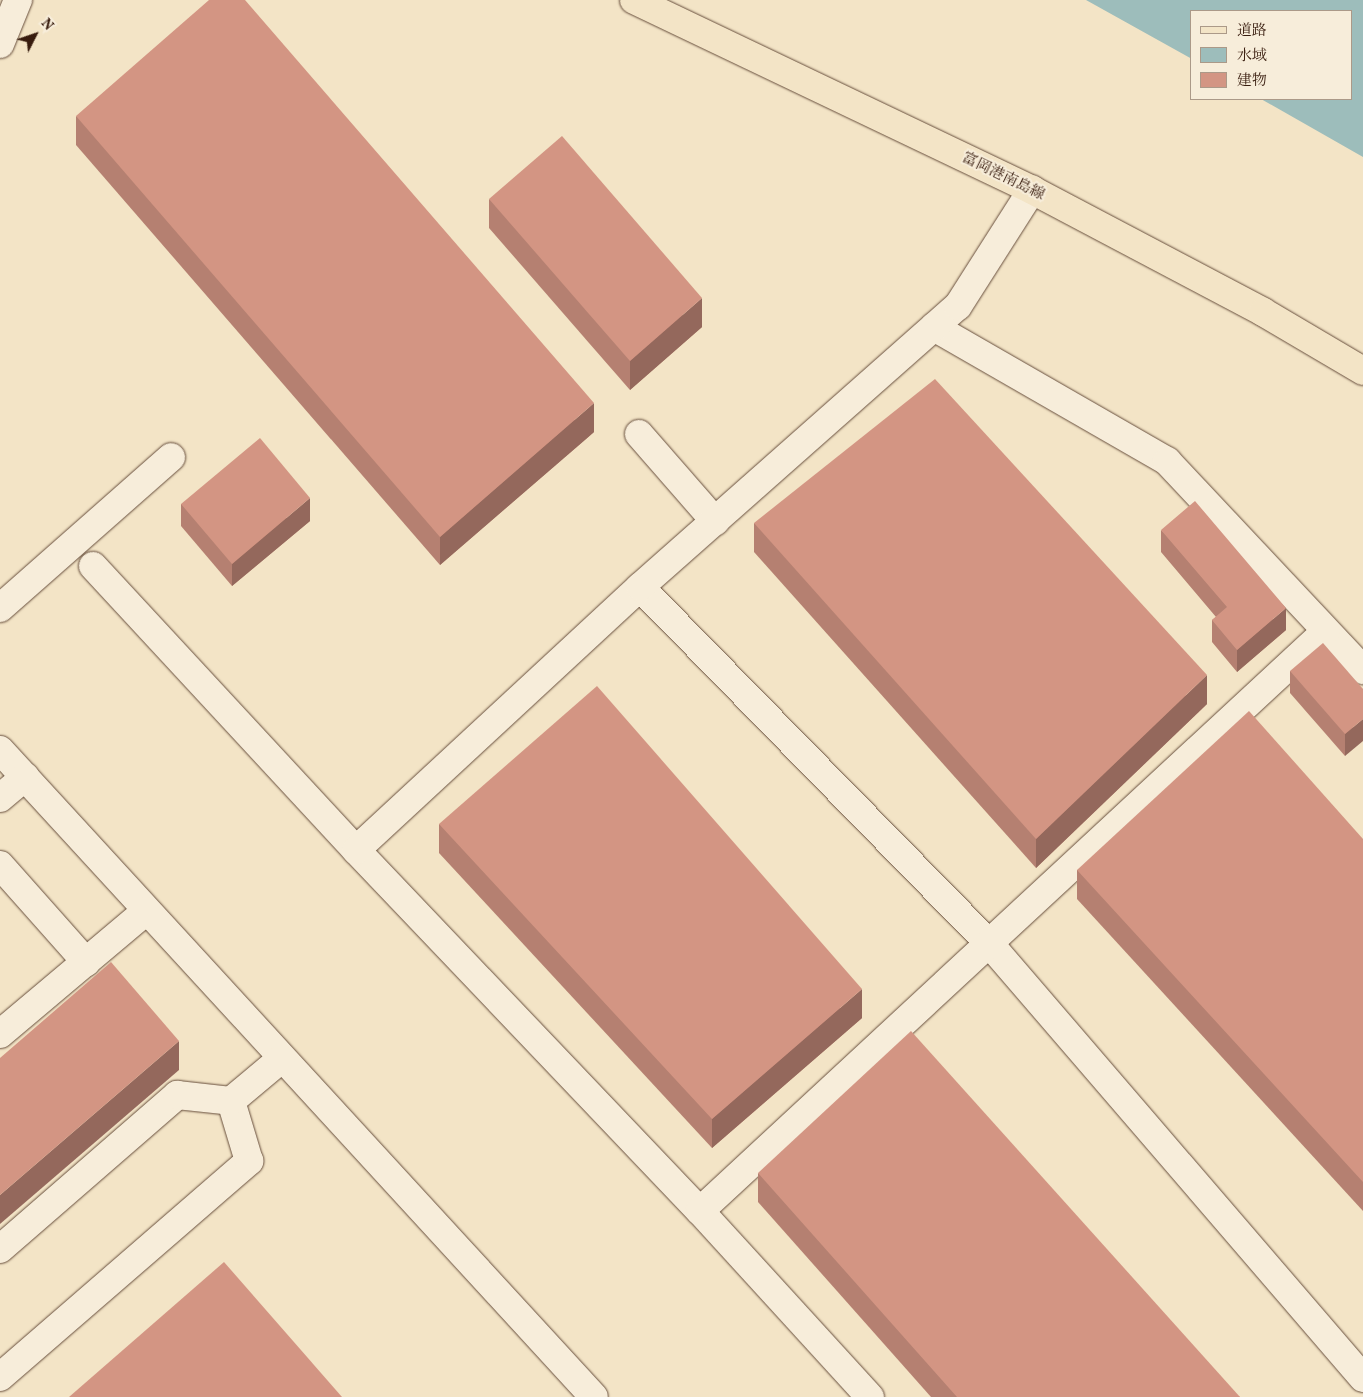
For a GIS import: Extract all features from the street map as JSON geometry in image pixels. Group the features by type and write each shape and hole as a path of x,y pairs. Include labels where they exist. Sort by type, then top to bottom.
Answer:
{"main road":[{"name":"富岡港南島線","path":"634,0 1032,190 1262,312 1363,371"}],"street":[{"path":"0,44 18,0"},
{"path":"356,850 640,587 958,306 1032,190"},
{"path":"934,327 1168,461 1363,670"},
{"path":"639,434 714,521"},
{"path":"0,608 171,457"},
{"path":"93,566 356,850 700,1212 870,1397"},
{"path":"640,587 988,942 1363,1378"},
{"path":"700,1212 988,942 1326,631"},
{"path":"0,750 281,1059 594,1397"},
{"path":"0,798 25,777"},
{"path":"0,865 86,962"},
{"path":"0,1034 146,911"},
{"path":"0,1249 177,1096 231,1101 281,1059"},
{"path":"0,1377 249,1161 231,1101"}],"water":[{"path":"1086,0 1363,0 1363,157 1263,100 1353,100 1353,10 1190,10 1190,58"}],"building":[{"path":"209,0 245,0 594,403 440,537 76,116"},
{"path":"562,136 702,298 630,361 489,199"},
{"path":"935,379 1207,675 1036,839 754,523"},
{"path":"260,438 310,498 232,564 181,504"},
{"path":"1195,501 1286,608 1237,650 1212,620 1227,607 1161,530"},
{"path":"1323,643 1363,689 1363,719 1345,734 1290,671"},
{"path":"597,686 862,989 712,1119 439,824"},
{"path":"1249,711 1363,839 1363,1182 1077,870"},
{"path":"111,962 179,1041 0,1195 0,1058"},
{"path":"911,1031 1240,1397 957,1397 758,1173"},
{"path":"224,1262 342,1397 69,1397"}]}
